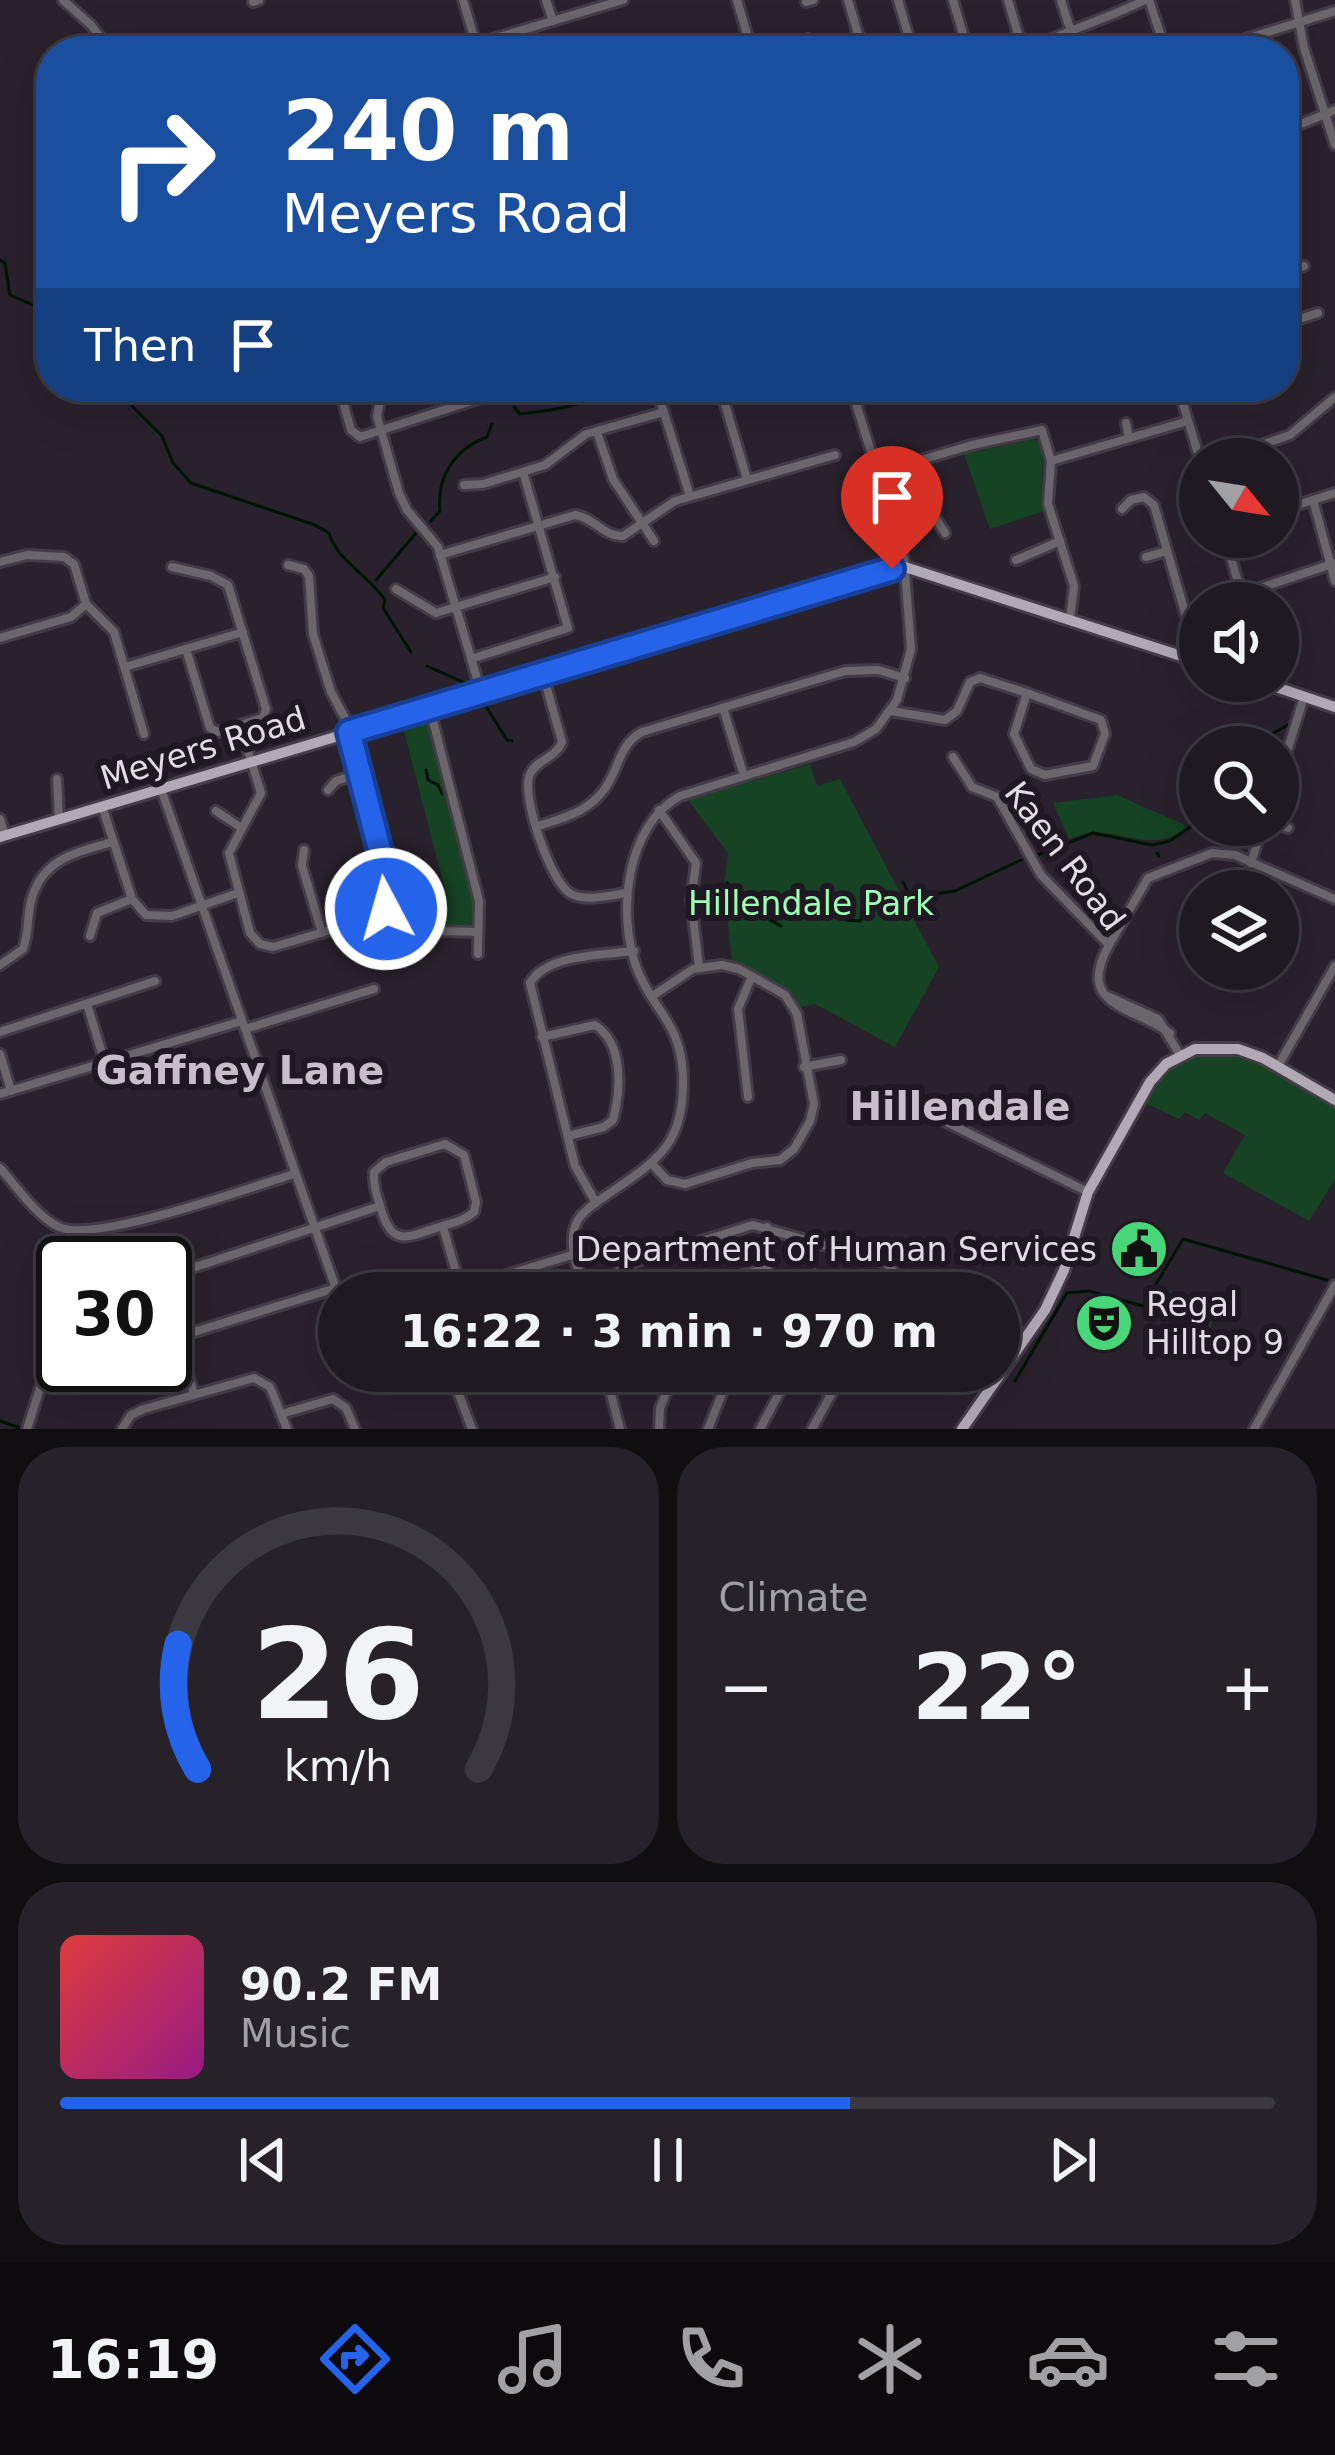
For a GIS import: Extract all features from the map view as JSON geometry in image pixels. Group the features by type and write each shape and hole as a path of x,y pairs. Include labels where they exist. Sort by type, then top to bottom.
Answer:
{"main road":[{"path":"905,567 1179,655"},
{"name":"Meyers Road","path":"3,836 905,567"},
{"path":"1299,695 1335,707"},
{"path":"962,1429 1053,1296 1088,1192 1150,1082 1180,1055 1204,1048 1252,1053 1335,1100"}],"street":[{"path":"63,0 99,36"},
{"path":"463,0 474,36"},
{"path":"546,0 553,21"},
{"path":"737,0 746,36"},
{"path":"848,0 858,36"},
{"path":"898,0 909,36"},
{"path":"953,0 964,36"},
{"path":"1008,0 1020,36"},
{"path":"1061,0 1072,36"},
{"path":"1059,36 1147,0 1160,36"},
{"path":"1295,0 1297,22 1335,145"},
{"path":"503,36 619,1"},
{"path":"1262,36 1335,11"},
{"path":"1299,125 1335,110"},
{"path":"1299,268 1304,266"},
{"path":"1299,319 1318,313"},
{"path":"1281,438 1335,397"},
{"path":"344,402 356,436 469,402"},
{"path":"378,402 381,431 403,501 440,554 481,692"},
{"path":"661,402 690,496"},
{"path":"725,402 747,479"},
{"path":"580,1272 572,1237 577,1222 652,1164 673,1140 683,1086 676,1037 636,968 627,893 641,837 658,810 680,796 854,742 876,729 891,711 905,678 911,649 905,567 856,402"},
{"path":"1182,402 1193,438"},
{"path":"464,485 550,463 581,437 664,412"},
{"path":"1051,461 1188,421"},
{"path":"1126,423 1129,438"},
{"path":"877,473 1042,430 1051,461 1046,495 1075,586 1070,619"},
{"path":"597,432 610,473 654,542"},
{"path":"440,554 580,515 615,536 640,525 668,503 835,454"},
{"path":"917,462 933,514 945,533"},
{"path":"471,659 568,628 523,472"},
{"path":"1299,504 1335,493"},
{"path":"1122,509 1131,500 1151,500 1179,592"},
{"path":"1313,500 1335,581"},
{"path":"1016,560 1060,541"},
{"path":"1146,557 1167,551"},
{"path":"0,562 27,555 64,557 74,564 86,604 109,623 144,734"},
{"path":"1284,582 1333,563"},
{"path":"240,725 261,793 229,853 250,933 263,946 273,947 378,916 391,894 360,773 312,620 309,576 302,567 288,565"},
{"path":"172,567 223,581 235,604 266,709 262,718 218,732 210,728 186,649"},
{"path":"396,589 436,613 555,577"},
{"path":"0,638 66,619 86,604"},
{"path":"125,668 243,632"},
{"path":"538,826 580,812 594,802 607,786 623,749 637,735 845,671 878,670 905,678"},
{"path":"543,674 563,735 557,752 539,763 528,778 527,792 552,874 565,890 581,898 627,893"},
{"path":"891,711 946,720 957,711 970,682 980,678 1027,694 1101,720 1105,734 1093,766 1045,775 1031,769 1014,734 1027,694"},
{"path":"1295,726 1304,697"},
{"path":"429,708 476,889 478,954"},
{"path":"723,708 744,776"},
{"name":"Kaen Road","path":"953,757 972,787 995,794 1047,883 1109,945 1096,975 1099,989 1158,1019 1180,1055"},
{"path":"328,790 336,781 360,773"},
{"path":"57,779 59,819"},
{"path":"161,789 330,1272"},
{"path":"102,806 140,911 153,918 238,893"},
{"path":"658,810 696,863 691,900 699,967"},
{"path":"216,811 240,827"},
{"path":"0,818 3,836"},
{"path":"0,965 23,949 32,900 52,864 112,842"},
{"path":"1251,863 1256,846"},
{"path":"304,850 302,866 322,933"},
{"path":"1109,945 1144,883 1158,871 1222,852 1335,899"},
{"path":"90,936 97,913 132,898"},
{"path":"378,916 387,940 395,944 442,931 477,932"},
{"path":"596,1203 575,1166 531,990 536,973 574,959 634,951"},
{"path":"652,1164 667,1180 686,1184 785,1157 813,1112 794,1004 785,994 729,966 699,967 653,995"},
{"path":"1277,1066 1335,966"},
{"path":"748,1097 738,1009 752,976"},
{"path":"0,1032 155,981"},
{"path":"0,1094 374,989"},
{"path":"87,1004 105,1063"},
{"path":"542,1036 595,1025 605,1032 616,1058 619,1080 613,1120 568,1136"},
{"path":"0,1054 11,1091"},
{"path":"804,1067 841,1060"},
{"path":"946,1122 1088,1192"},
{"path":"449,1144 464,1155 476,1202 468,1217 442,1226 398,1237 387,1228 373,1176 381,1164 449,1144"},
{"path":"0,1168 65,1234 154,1216 294,1174"},
{"path":"192,1268 380,1206"},
{"path":"620,1272 629,1262 753,1225 887,1264 892,1272"},
{"path":"442,1226 456,1272"},
{"path":"766,1272 767,1227"},
{"path":"516,1272 575,1254"},
{"path":"753,1272 766,1268"},
{"path":"1254,1429 1335,1285"},
{"path":"192,1333 318,1297"},
{"path":"122,1429 140,1411 254,1378 270,1387 287,1429"},
{"path":"192,1387 194,1394"},
{"path":"27,1429 39,1392"},
{"path":"458,1392 472,1429"},
{"path":"613,1392 620,1429"},
{"path":"659,1429 666,1392"},
{"path":"708,1429 723,1392"},
{"path":"760,1429 780,1392"},
{"path":"828,1392 831,1395"},
{"path":"812,1429 833,1392"},
{"path":"281,1414 333,1400 346,1408 355,1429"}],"green space":[{"path":"1034,439 1042,451 1044,511 990,529 964,454"},
{"path":"429,719 476,906 468,926 430,928 424,905 447,897 402,724"},
{"name":"Hillendale Park","path":"810,764 817,786 840,779 939,967 895,1047 815,1004 801,1007 792,993 732,960 724,887 728,853 688,800"},
{"path":"1117,795 1179,822 1179,832 1153,840 1099,833 1069,839 1053,803"},
{"path":"1218,1053 1253,1059 1335,1106 1335,1179 1309,1221 1223,1173 1245,1135 1205,1113 1199,1120 1185,1112 1179,1119 1147,1104 1156,1083 1173,1068"},
{"path":"1159,1288 1218,1306 1210,1329 1145,1308"}],"waterway":[{"path":"0,260 5,263 10,295 36,304"},
{"path":"130,402 162,436 173,463 191,483 329,533 339,552 385,600 383,608 411,652"},
{"path":"514,407 520,414 583,402"},
{"path":"431,521 440,511 441,487 450,466 487,437 492,424"},
{"path":"376,580 417,532"},
{"path":"427,666 465,683"},
{"path":"482,700 512,741"},
{"path":"1286,726 1291,723"},
{"path":"426,770 428,780 442,794"},
{"path":"1035,856 1093,833 1152,845 1179,835"},
{"path":"846,920 860,921 867,903 955,891 1021,860"},
{"path":"903,882 910,897"},
{"path":"727,883 744,905 781,926"},
{"path":"1020,1373 1067,1293 1089,1291 1143,1306 1183,1239 1327,1280"},
{"path":"0,1421 23,1429"}],"place":[{"name":"Department of Human Services","path":"1139,1249"},
{"name":"Regal Hilltop 9","path":"1104,1323"}],"district":[{"name":"Gaffney Lane","path":"240,1070"},
{"name":"Hillendale","path":"960,1106"}],"route":[{"path":"386,909 391,901 389,886 349,732 892,569"}]}
